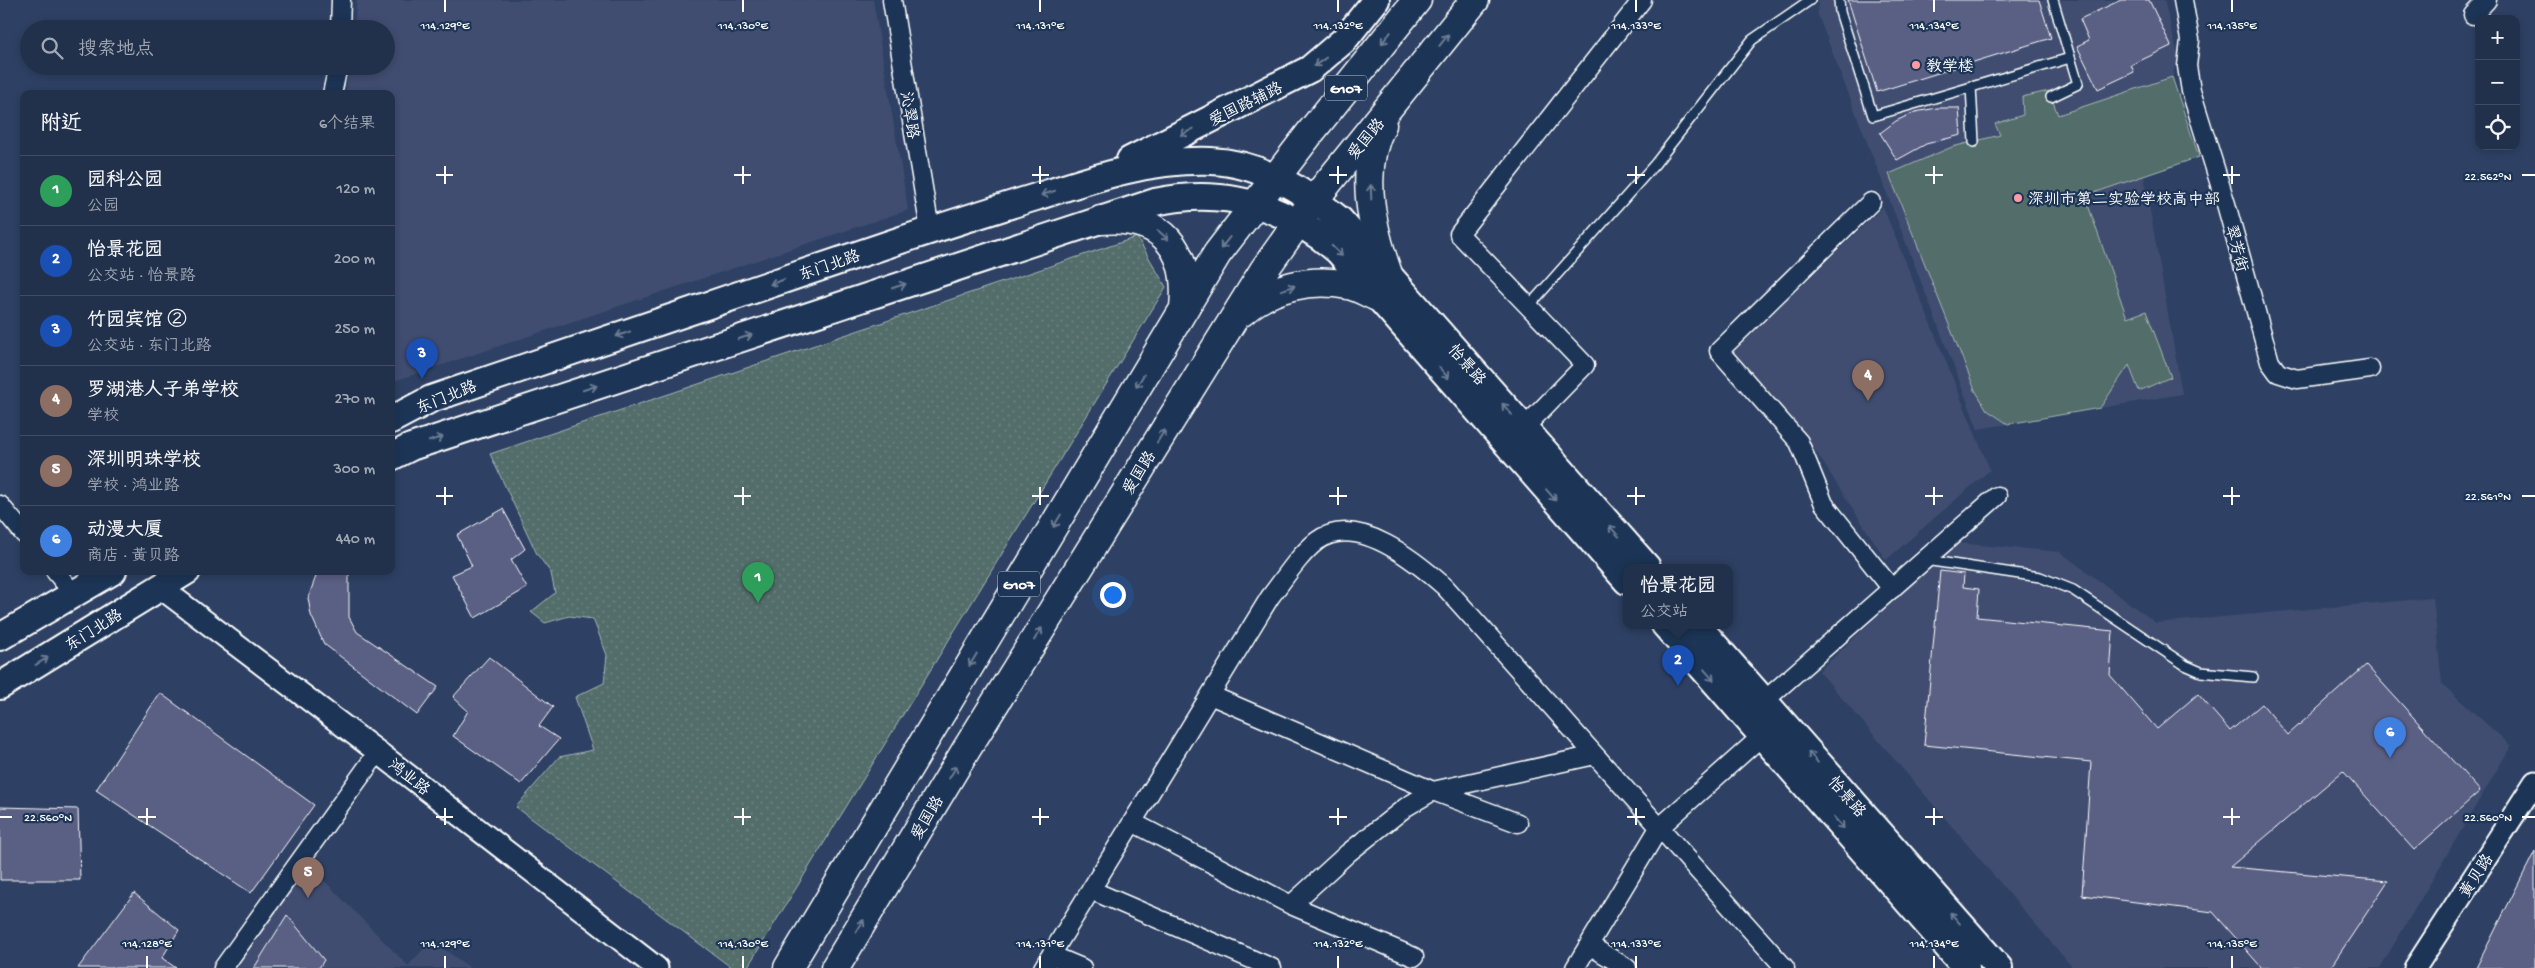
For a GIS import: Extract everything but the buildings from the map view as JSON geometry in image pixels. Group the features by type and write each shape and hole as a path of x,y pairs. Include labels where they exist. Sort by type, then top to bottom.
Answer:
{"highway":[{"name":"G107","path":"788,968 1217,254 1417,0"},
{"name":"爱国路","path":"835,968 966,750 1232,322 1297,223 1475,0"},
{"path":"1232,322 1252,303 1272,292 1297,285 1321,283 1350,286 1383,285 1370,180 1372,155 1379,130 1392,106"},
{"path":"1101,220 1136,221 1154,228 1169,240 1178,253 1184,270 1186,287 1184,309"}],"main road":[{"name":"爱国路辅路","path":"1094,178 1310,69 1344,40 1376,0"},
{"name":"东门北路","path":"395,418 431,399 930,230 1094,178 1158,163 1212,161 1247,167 1276,177"},
{"name":"怡景路","path":"1276,177 1314,200 1340,220 1383,285 1623,576"},
{"path":"395,455 411,447 1155,202 1183,196 1208,195 1255,204"},
{"name":"怡景路","path":"1255,204 1297,223 1324,239 1338,252 1383,285 1524,428 1643,564"},
{"path":"0,637 106,575"},
{"name":"东门北路","path":"0,686 180,575"},
{"name":"怡景路","path":"1668,629 1966,968"},
{"name":"怡景路","path":"1701,629 1999,968"}],"street":[{"path":"340,20 341,0"},
{"name":"沁翠路","path":"892,0 930,230"},
{"path":"1524,428 1585,365 1458,234 1642,0"},
{"name":"翠芳街","path":"2183,0 2190,40 2187,66 2191,92 2226,204 2270,362 2278,373 2297,379 2370,369"},
{"path":"2473,14 2487,0"},
{"path":"333,90 336,75"},
{"path":"1871,202 1719,351 1799,442 1824,504 1892,590"},
{"path":"1764,701 1997,496"},
{"path":"0,505 20,529"},
{"path":"1082,968 1047,962 1270,596 1298,560 1318,540 1335,534 1351,534 1374,538 1401,551 1445,587 1785,968"},
{"path":"58,575 73,593"},
{"name":"鸿业路","path":"161,588 378,752 656,968"},
{"path":"1210,695 1433,791 1518,823"},
{"path":"1575,968 1659,828 1762,736"},
{"path":"223,968 378,752"},
{"path":"1291,905 1348,853 1406,807 1433,791 1595,755"},
{"name":"黄贝路","path":"2415,968 2535,782"},
{"path":"1132,822 1291,905 1414,957"},
{"path":"1091,890 1272,968"},
{"path":"1589,945 1627,968"}],"lane":[{"path":"1528,306 1655,164 1752,40 1810,0"},
{"path":"1838,0 1840,12 1873,116 2070,58"},
{"path":"2051,97 2078,84 2053,0"},
{"path":"1971,86 1974,142"},
{"path":"1925,560 2040,577 2073,590 2185,665 2201,672 2253,677"}],"shaded area":[{"path":"357,0 873,0 908,210 395,381 395,90 346,90 348,75 395,75 395,20 355,20"},
{"name":"深圳市第二实验学校高中部","path":"1818,0 2164,0 2178,56 2172,77 2199,157 2144,176 2182,394 1978,429 1818,15"},
{"path":"1883,207 1990,470 1886,560 1815,450 1733,352"},
{"path":"1955,543 2060,552 2156,623 2433,598 2442,684 2511,746 2380,968 2073,968 1819,671"},
{"path":"301,857 408,966 432,940 470,968 229,968"}],"green space":[{"path":"2172,77 2199,157 2085,196 2127,318 2146,311 2171,377 2139,391 2129,365 2100,408 2008,424 1987,410 1975,390 1889,174 1952,147 2000,135 1995,124 2023,115 2022,97 2049,91 2058,115"},
{"path":"1137,237 1166,287 747,968 732,968 516,807 559,757 593,750 575,697 604,683 607,655 593,619 569,616 545,623 531,612 555,593 551,573 537,554 490,454"}],"place":[{"name":"教学楼","path":"1916,65"},
{"name":"深圳市第二实验学校高中部","path":"2018,198"},
{"name":"竹园宾馆 ②","path":"422,379"},
{"name":"罗湖港人子弟学校","path":"1868,401"},
{"name":"园科公园","path":"758,603"},
{"name":"怡景花园","path":"1678,686"},
{"name":"动漫大厦","path":"2390,758"},
{"name":"深圳明珠学校","path":"308,898"}]}
